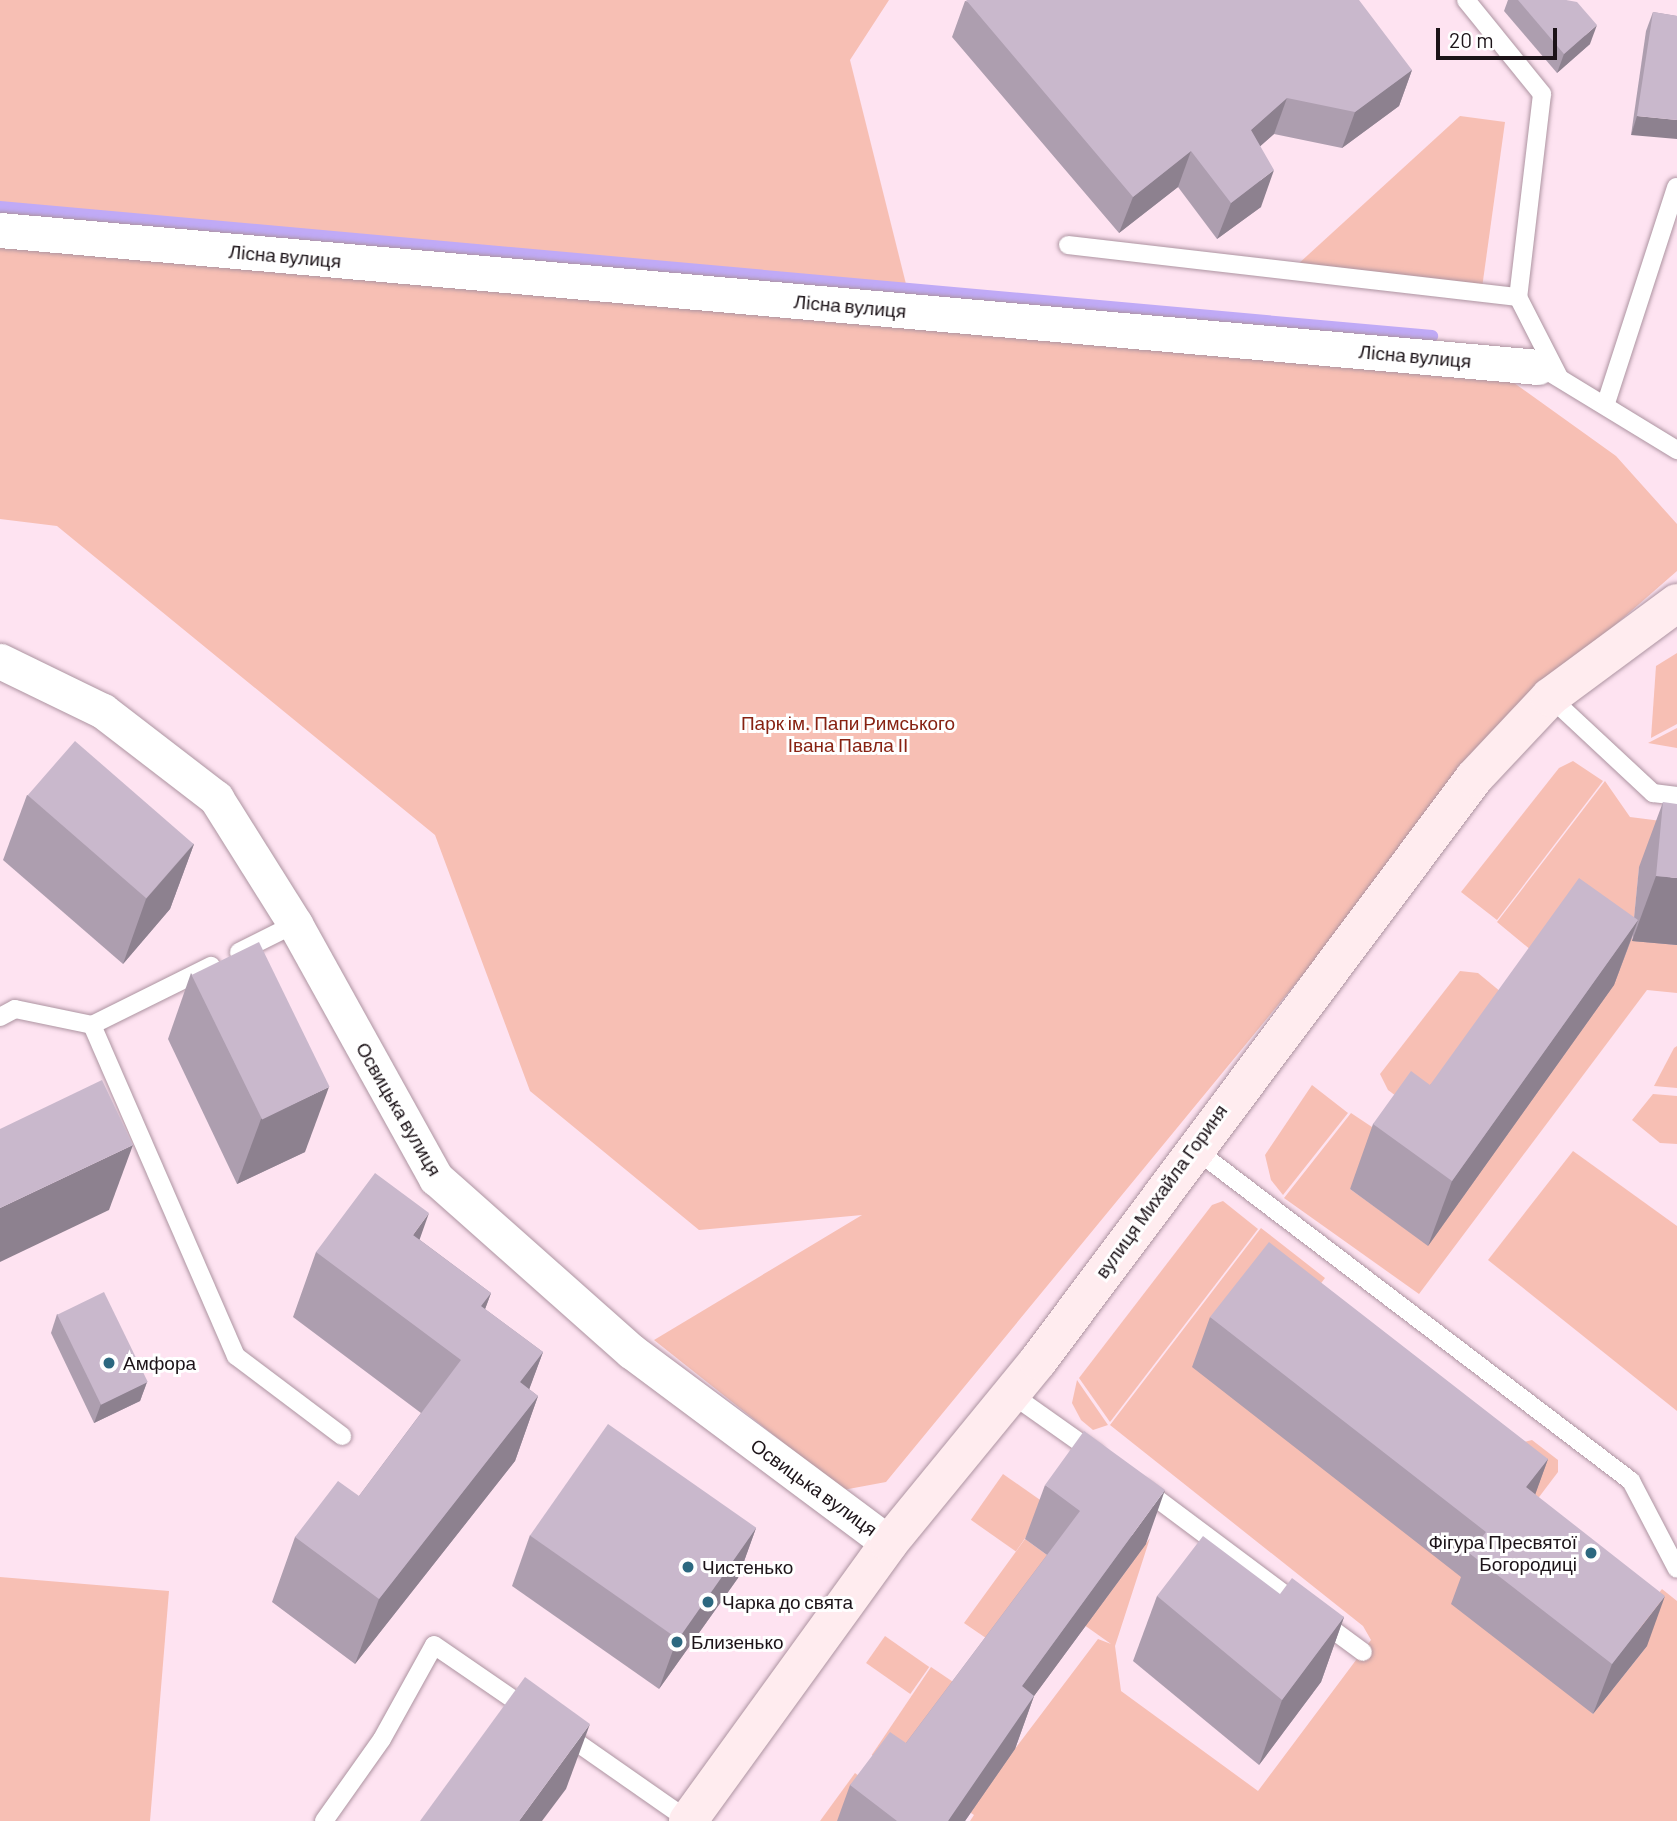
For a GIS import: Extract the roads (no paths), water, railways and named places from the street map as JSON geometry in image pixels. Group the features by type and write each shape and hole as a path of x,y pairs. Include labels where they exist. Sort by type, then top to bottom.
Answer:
{"street":[{"name":"Лісна вулиця","path":"0,230 1548,372"},
{"name":"вулиця Михайла Гориня","path":"688,1821 889,1543 1010,1393 1192,1147 1474,778 1550,696 1677,603"},
{"name":"Освицька вулиця","path":"0,661 103,711 216,797 295,924 436,1178 631,1351 889,1543"}],"lane":[{"path":"1466,0 1542,94 1518,297 1548,372"},
{"path":"1606,403 1676,187"},
{"path":"1068,246 1518,297"},
{"name":"Лісна вулиця","path":"1548,372 1606,403 1677,450"},
{"path":"1550,696 1653,793 1677,796"},
{"path":"0,1017 15,1009 92,1024 295,924"},
{"path":"92,1024 236,1356 342,1436"},
{"path":"1192,1147 1631,1481 1677,1569"},
{"path":"1010,1393 1363,1652"},
{"path":"324,1821 382,1739 434,1645 688,1821"}],"waterway":[{"path":"0,207 1432,336"}],"place":[{"name":"Амфора","path":"109,1363"},
{"name":"Фігура Пресвятої Богородиці","path":"1591,1553"},
{"name":"Чистенько","path":"688,1567"},
{"name":"Чарка до свята","path":"708,1602"},
{"name":"Близенько","path":"677,1642"}],"park label":[{"name":"Парк ім. Папи Римського Івана Павла ІІ","path":"848,734"}]}
